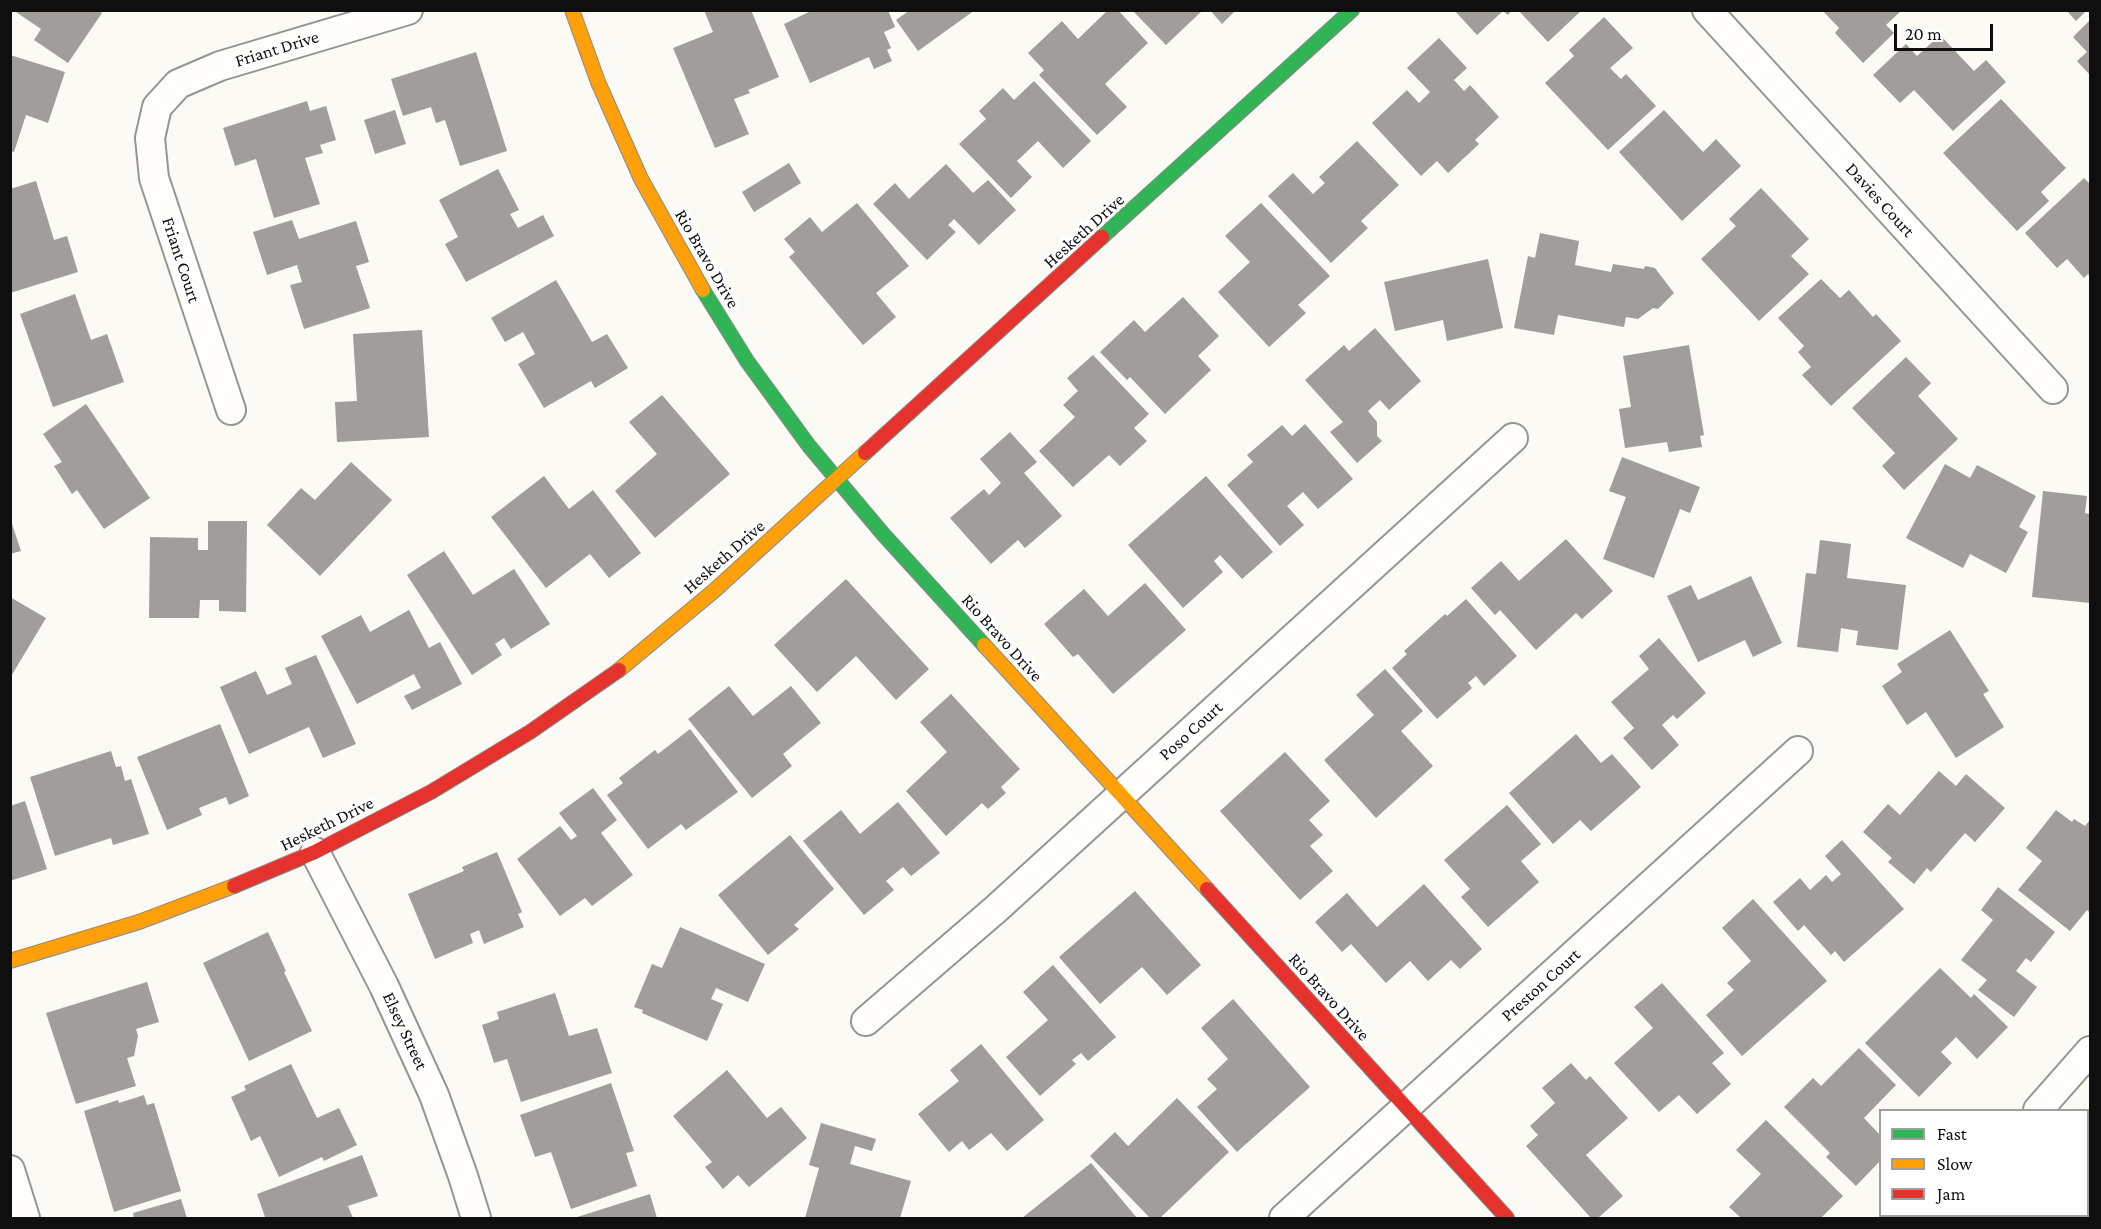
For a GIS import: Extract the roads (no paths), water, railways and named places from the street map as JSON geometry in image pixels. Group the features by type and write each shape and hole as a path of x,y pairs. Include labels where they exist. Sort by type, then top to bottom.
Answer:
{"street":[{"name":"Friant Drive","path":"157,107 178,84 220,66 408,10"},
{"name":"Rio Bravo Drive","path":"572,10 598,82 641,178 691,272 747,361 837,481 1507,1218"},
{"name":"Hesketh Drive","path":"10,961 139,922 248,881 315,852 431,792 530,732 607,678 715,590 837,481 1352,10"},
{"name":"Davies Court","path":"1707,10 2053,389"},
{"name":"Friant Court","path":"157,107 150,138 154,178 231,410"},
{"name":"Poso Court","path":"866,1021 996,909 1513,438"},
{"name":"Preston Court","path":"1284,1218 1798,751"},
{"name":"Elsey Street","path":"315,852 384,986 434,1095 476,1218"},
{"path":"2039,1109 2091,1051"},
{"path":"10,1170 25,1218"}]}
